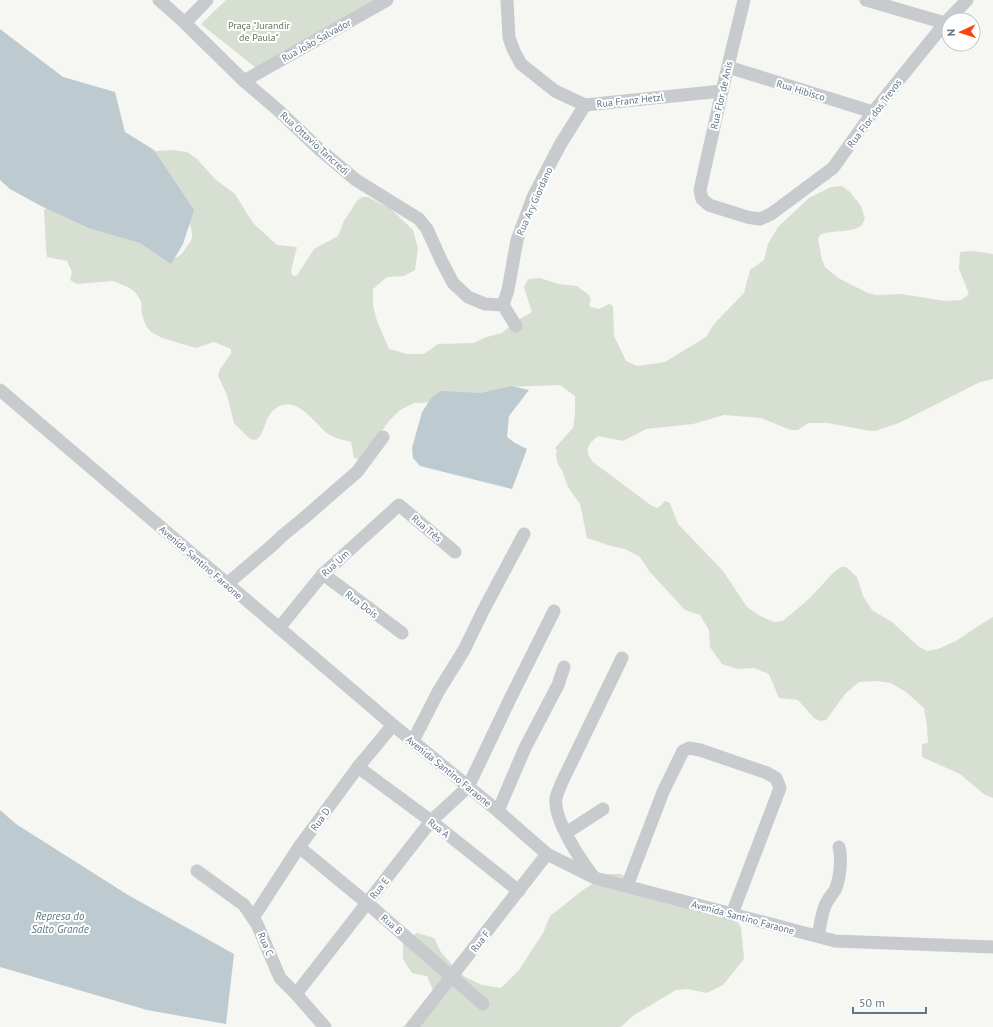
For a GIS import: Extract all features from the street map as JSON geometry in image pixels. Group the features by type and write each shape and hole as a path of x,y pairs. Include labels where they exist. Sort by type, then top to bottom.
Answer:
{"street":[{"name":"Rua Ottavio Tancredi","path":"159,0 185,23 244,81 278,110 319,149 356,180 419,219 427,229 453,283 468,297 485,304 503,304"},
{"path":"185,23 207,0"},
{"name":"Rua João Salvador","path":"244,81 387,0"},
{"name":"Rua Franz Hetzl","path":"506,0 509,38 521,64 555,91 585,105 722,91"},
{"name":"Rua Flor de Anis","path":"744,0 700,190 702,199 709,205 753,218 760,219 771,214"},
{"path":"866,0 941,22"},
{"name":"Rua Flor dos Trevos","path":"955,12 967,0"},
{"name":"Rua Flor dos Trevos","path":"771,214 833,168 873,112 941,27"},
{"name":"Rua Hibisco","path":"728,67 873,112"},
{"name":"Rua Ary Giordano","path":"503,304 508,290 517,240 533,197 560,145 585,105"},
{"path":"503,304 516,326"},
{"name":"Avenida Santino Faraone","path":"0,390 393,725 498,811 547,854 595,878 835,941 993,947"},
{"path":"227,584 357,472 383,437"},
{"name":"Rua Três","path":"399,505 455,552"},
{"name":"Rua Um","path":"279,628 323,574 399,505"},
{"path":"413,741 438,692 470,638 524,534"},
{"name":"Rua Dois","path":"323,574 402,633"},
{"path":"468,787 508,701 554,611"},
{"path":"595,878 578,856 566,833 558,815 556,799 561,784 622,658"},
{"path":"498,811 525,748 558,685 564,668"},
{"name":"Rua D","path":"253,918 299,847 358,767 393,725"},
{"path":"627,886 663,792 683,751 689,748 700,750 767,773 776,778 780,788 732,914"},
{"name":"Rua A","path":"358,767 431,821 518,891"},
{"name":"Rua E","path":"296,994 431,821 468,787"},
{"path":"566,833 603,809"},
{"name":"Rua B","path":"299,847 367,903 483,1004"},
{"path":"818,936 823,909 837,884 841,864 839,847"},
{"name":"Rua F","path":"412,1027 547,854"},
{"name":"Rua C","path":"197,871 244,905 257,924 280,978 325,1027"}],"green space":[{"name":"Praça \"Jurandir de Paula\"","path":"226,0 375,0 256,68 201,24"},
{"path":"172,150 187,152 197,159 216,180 235,194 253,223 277,245 297,247 291,270 292,275 295,276 298,274 314,249 338,236 344,221 357,201 362,197 368,197 391,209 413,230 418,248 415,270 404,276 387,277 373,289 373,306 377,321 389,349 407,354 424,354 438,344 473,343 502,333 516,321 532,312 524,287 528,279 540,278 558,284 577,286 589,295 591,300 589,304 591,307 599,309 609,304 613,306 614,336 626,361 637,366 665,362 706,337 714,324 744,293 750,270 764,260 768,244 778,227 809,198 831,187 842,186 850,192 861,206 865,219 862,225 853,230 830,232 820,235 818,239 822,260 825,267 838,278 868,293 876,295 901,294 945,301 961,300 969,294 959,269 960,252 972,251 993,254 993,379 980,382 899,423 875,431 828,423 808,423 798,430 791,430 761,418 724,415 693,424 646,429 623,441 598,436 589,445 588,455 593,462 652,506 658,508 665,501 670,503 678,524 723,571 747,607 760,616 774,622 783,621 810,598 833,573 841,567 846,567 857,577 863,596 872,610 892,622 918,646 927,651 938,649 956,641 993,617 993,798 985,795 960,774 922,757 922,744 928,743 924,708 906,692 891,683 876,681 859,682 845,694 826,720 820,721 814,718 798,700 779,698 769,674 754,668 737,669 722,664 710,647 709,630 700,615 685,610 649,571 640,557 625,549 587,538 580,504 568,487 556,458 557,450 555,448 573,428 575,413 575,396 560,385 505,387 488,394 442,402 414,403 400,410 389,421 378,436 372,448 358,459 354,458 351,442 328,434 304,411 290,404 283,405 271,412 259,437 256,440 250,439 234,423 227,395 218,376 220,369 231,354 231,349 214,342 196,348 162,338 151,332 146,326 142,315 141,301 135,292 128,287 113,281 77,284 70,280 72,272 67,261 47,257 44,210 58,198 170,258 175,258 181,255 191,240 191,228 187,217 174,193 145,152"},
{"path":"608,874 621,874 642,887 732,916 741,927 744,959 723,985 707,993 688,989 676,990 634,1015 621,1027 402,1027 420,1016 433,990 427,976 412,973 403,959 403,942 417,933 434,938 441,952 465,977 482,985 501,988 519,970 543,933 550,916 583,890"}],"water":[{"path":"0,29 63,77 115,92 125,132 154,150 194,210 183,244 171,264 140,243 89,228 41,206 10,189 0,180"},
{"path":"511,386 529,390 509,416 507,437 527,449 512,489 420,466 413,458 412,448 422,412 432,397 441,391 481,393"},
{"name":"Represa do Salto Grande","path":"0,810 16,824 128,895 234,954 226,1024 147,1010 0,967"}]}
